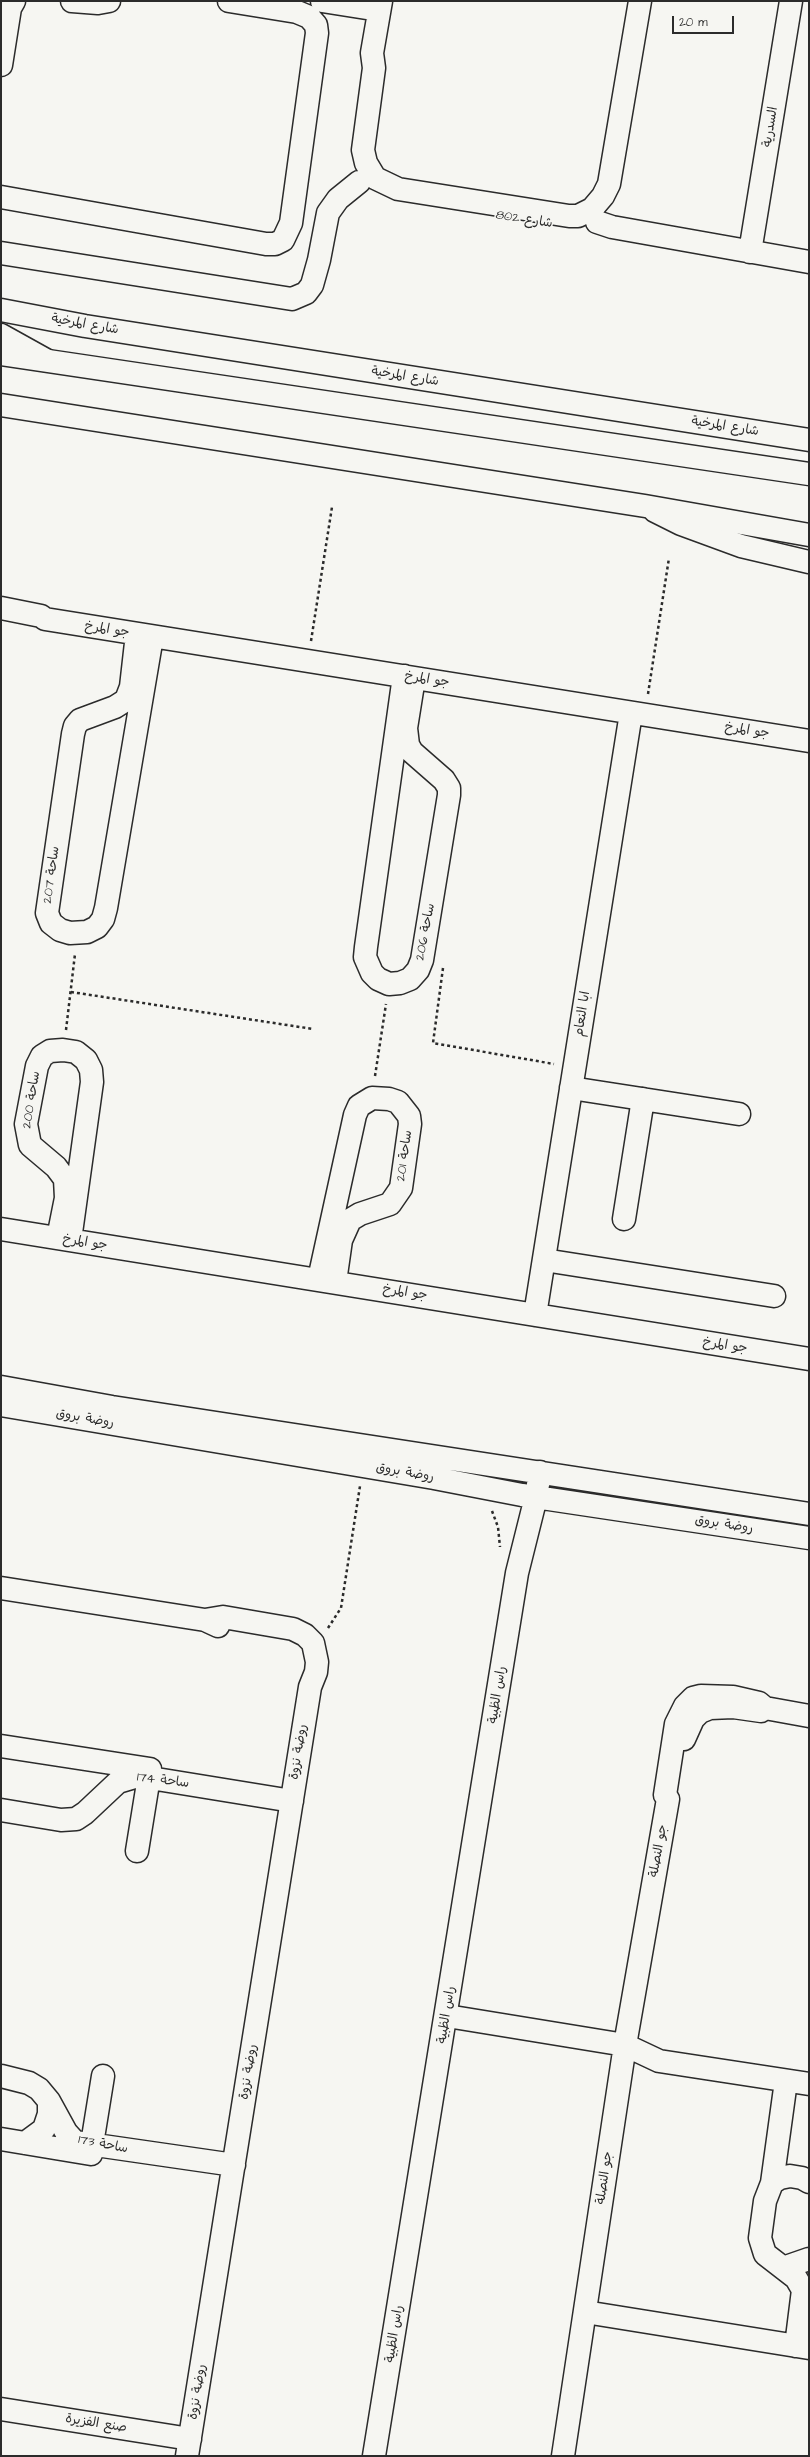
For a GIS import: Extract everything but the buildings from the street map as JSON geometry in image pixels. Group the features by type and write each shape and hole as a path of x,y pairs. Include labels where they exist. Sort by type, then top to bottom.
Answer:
{"main road":[{"path":"1,65 10,8 14,1"},
{"path":"72,1 98,4 109,1"},
{"path":"1,197 266,244 275,244 283,240 291,222 317,33 316,25 309,17 297,12 229,1"},
{"path":"322,1 380,6"},
{"name":"شارع 802","path":"380,6 372,53 374,68 364,150 366,163 375,178 398,189 569,216 578,216 592,209 598,203 609,184 640,1"},
{"path":"650,1 618,186 610,208 597,222 612,227 809,262"},
{"name":"السدرية","path":"750,252 791,1"},
{"name":"شارع 802","path":"372,53 363,66 352,143 353,170 359,182 379,197 394,201 569,227 585,227 597,222"},
{"path":"1,253 292,299 306,293 312,285 319,260 328,213 338,199 359,182"},
{"name":"شارع المرخية","path":"1,310 85,326 809,440"},
{"path":"1,335 50,362"},
{"path":"1,354 809,474"},
{"path":"1,405 645,506 809,535"},
{"path":"645,506 681,524 741,546 809,562"},
{"name":"جو المرخ","path":"1,608 41,616 45,620"},
{"name":"جو المرخ","path":"1,617 35,622 45,620 809,741"},
{"path":"78,934 87,932 97,926 103,919 106,908 135,738 144,636"},
{"name":"ساحة 207","path":"78,934 60,930 51,923 47,914 75,726 80,720 121,704 129,694 144,636"},
{"path":"389,984 378,979 372,973 365,957 388,783 409,677"},
{"name":"ساحة 206","path":"389,984 400,983 410,979 418,970 424,948 449,795 449,788 444,780 412,752 406,736 409,677"},
{"path":"104,711 123,720 135,738"},
{"name":"ابا النعام","path":"535,1315 573,1078 638,714"},
{"path":"388,783 405,769 427,765"},
{"path":"63,1050 76,1052 86,1060 91,1070 84,1145 64,1239"},
{"name":"ساحة 200","path":"63,1050 50,1051 42,1056 37,1066 26,1124 30,1146 62,1173 67,1188 64,1239"},
{"path":"573,1078 643,1099 739,1114"},
{"path":"327,1280 339,1183 354,1115 359,1106 372,1098"},
{"name":"ساحة 201","path":"327,1280 344,1228 350,1220 368,1211 390,1204 401,1188 410,1124 405,1108 398,1102 389,1098 372,1098"},
{"path":"624,1219 643,1099"},
{"path":"48,1161 67,1156 84,1145"},
{"path":"339,1183 350,1200 368,1211"},
{"name":"جو المرخ","path":"1,1229 327,1280 809,1359"},
{"path":"544,1260 774,1296"},
{"name":"روضة بروق","path":"1,1387 112,1407 809,1514"},
{"name":"روضة بروق","path":"1,1405 426,1476 529,1496 809,1538"},
{"name":"راس الظبية","path":"374,2456 447,2016 517,1573 516,1552 529,1496 532,1471"},
{"name":"روضة نزوة","path":"1,1588 205,1620 223,1628 279,1638 296,1646 304,1662 310,1687"},
{"name":"روضة نزوة","path":"189,2447 310,1687 316,1672 317,1662 313,1643 305,1635 293,1629 223,1617 205,1620"},
{"name":"جو النصلة","path":"562,2456 625,2045 668,1798 672,1796 684,1737 690,1723 700,1712 719,1707 761,1711 765,1708 809,1716"},
{"name":"ساحة 174","path":"1,1746 81,1758 293,1797"},
{"path":"81,1758 96,1775 102,1797"},
{"name":"ساحة 174","path":"1,1810 61,1820 76,1819 85,1813 118,1782 130,1777 149,1777 293,1797"},
{"path":"137,1851 149,1777"},
{"path":"447,2016 625,2045 659,2061 809,2084"},
{"name":"ساحة 173","path":"1,2076 29,2083 38,2089 49,2101 71,2138 75,2142 92,2144 233,2172"},
{"path":"92,2144 103,2076"},
{"path":"585,2312 802,2347 803,2290 800,2283 765,2254 761,2246 765,2201 772,2183 786,2081"},
{"path":"25,2143 44,2129 49,2114 49,2101"},
{"name":"ساحة 173","path":"1,2139 233,2172"},
{"path":"772,2183 780,2178 790,2176 802,2178 809,2182"},
{"path":"783,2268 809,2259"},
{"name":"صنع الفزيرة","path":"1,2408 189,2447"}],"path":[{"path":"308,661 332,507"},
{"path":"638,714 669,558"},
{"path":"63,1050 78,934"},
{"path":"424,948 446,952 433,1043 573,1078"},
{"path":"372,1098 389,984"},
{"path":"71,992 313,1029"},
{"path":"313,1643 333,1623 341,1608 361,1482"}]}
